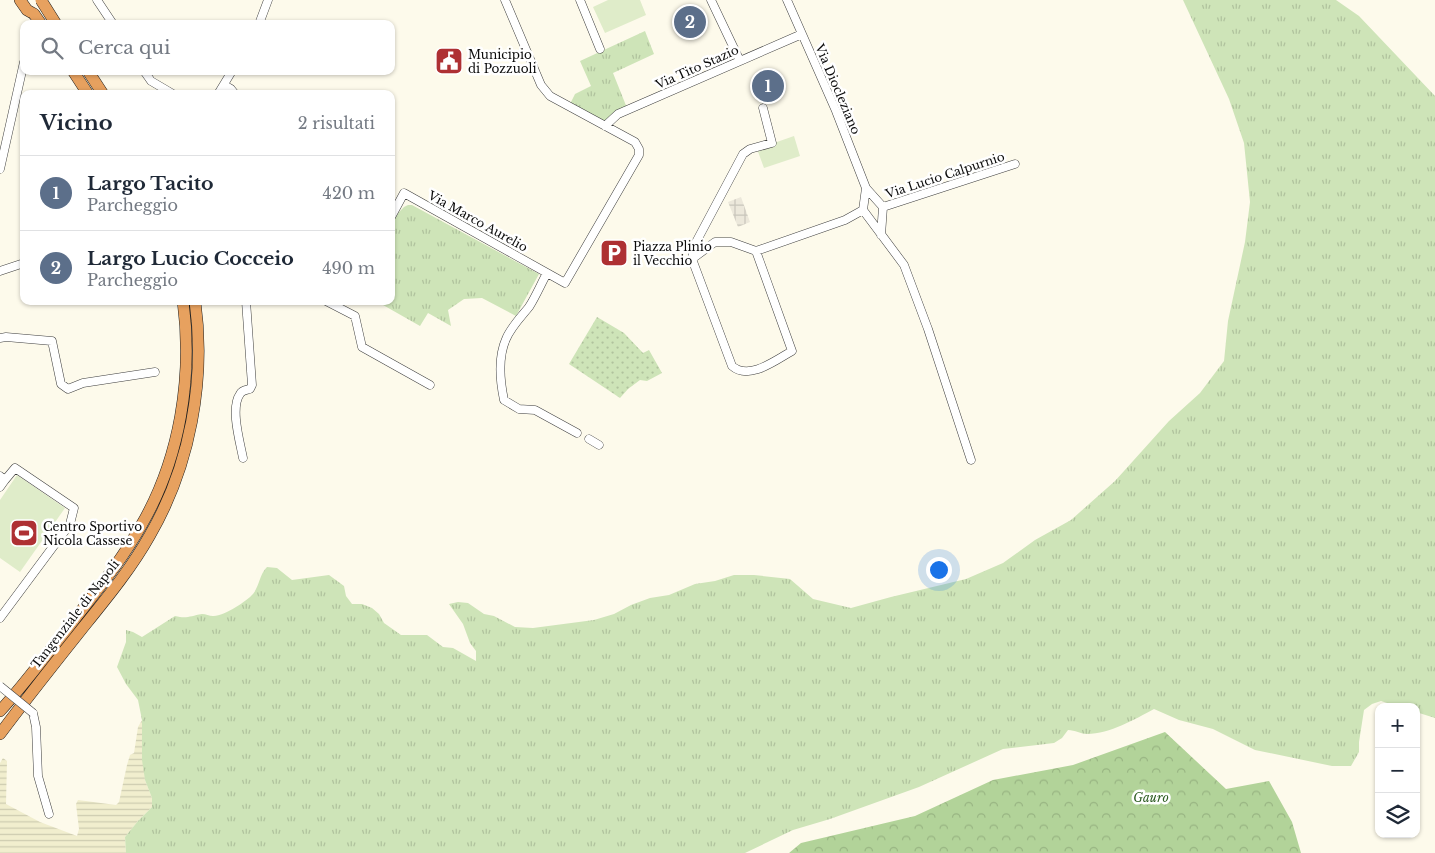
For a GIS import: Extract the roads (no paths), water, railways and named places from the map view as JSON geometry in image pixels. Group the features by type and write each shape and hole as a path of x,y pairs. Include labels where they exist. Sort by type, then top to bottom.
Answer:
{"highway":[{"path":"20,0 38,20"},
{"path":"28,0 38,20"},
{"path":"41,0 54,20"},
{"path":"76,75 85,90"},
{"path":"91,75 100,90"},
{"name":"Tangenziale di Napoli","path":"0,711 103,583 143,523 154,500 174,444 182,407 186,356 183,305"},
{"name":"Tangenziale di Napoli","path":"0,734 108,597 150,535 163,510 184,454 194,406 198,343 195,305"}],"street":[{"path":"38,20 48,0"},
{"path":"97,0 110,20"},
{"path":"260,20 268,0"},
{"path":"505,0 541,85 550,96 605,126"},
{"path":"580,0 600,48"},
{"path":"711,0 740,61"},
{"name":"Via Diocleziano","path":"787,0 836,111 866,188 882,207"},
{"name":"Via Tito Stazio","path":"605,126 618,114 802,34"},
{"path":"0,169 21,75"},
{"path":"147,75 151,81 166,90"},
{"path":"221,90 230,75"},
{"path":"224,85 232,90"},
{"path":"756,251 792,351 765,367 744,372 732,366 692,259 694,246 743,154 750,149 772,143 763,108"},
{"name":"Via Marco Aurelio","path":"395,210 404,193 565,282 639,155 639,149 635,142 605,126"},
{"name":"Via Lucio Calpurnio","path":"882,207 1014,164"},
{"name":"Via Diocleziano","path":"863,210 866,188"},
{"path":"881,235 882,207"},
{"path":"692,259 715,242 731,242 756,251 845,220 863,210 904,265 928,329 971,460"},
{"path":"0,271 20,264"},
{"path":"547,272 530,305 506,339 502,356 500,382 504,400 519,408 535,410 577,433"},
{"path":"243,458 235,410 239,394 250,389 252,385 246,305"},
{"path":"334,305 355,316 362,347 430,385"},
{"path":"0,338 6,336 52,342 61,384 68,390 83,383 155,372"},
{"path":"588,439 599,445"},
{"path":"0,487 3,478 15,468 74,508 70,524 1,615"},
{"path":"0,686 33,713 36,727 38,776 49,814"}],"place":[{"name":"Largo Lucio Cocceio","path":"690,22"},
{"name":"Municipio di Pozzuoli","path":"449,61"},
{"name":"Largo Tacito","path":"768,86"},
{"name":"Piazza Plinio il Vecchio","path":"614,253"},
{"name":"Centro Sportivo Nicola Cassese","path":"24,533"}],"park label":[{"name":"Gauro","path":"1151,797"}]}
